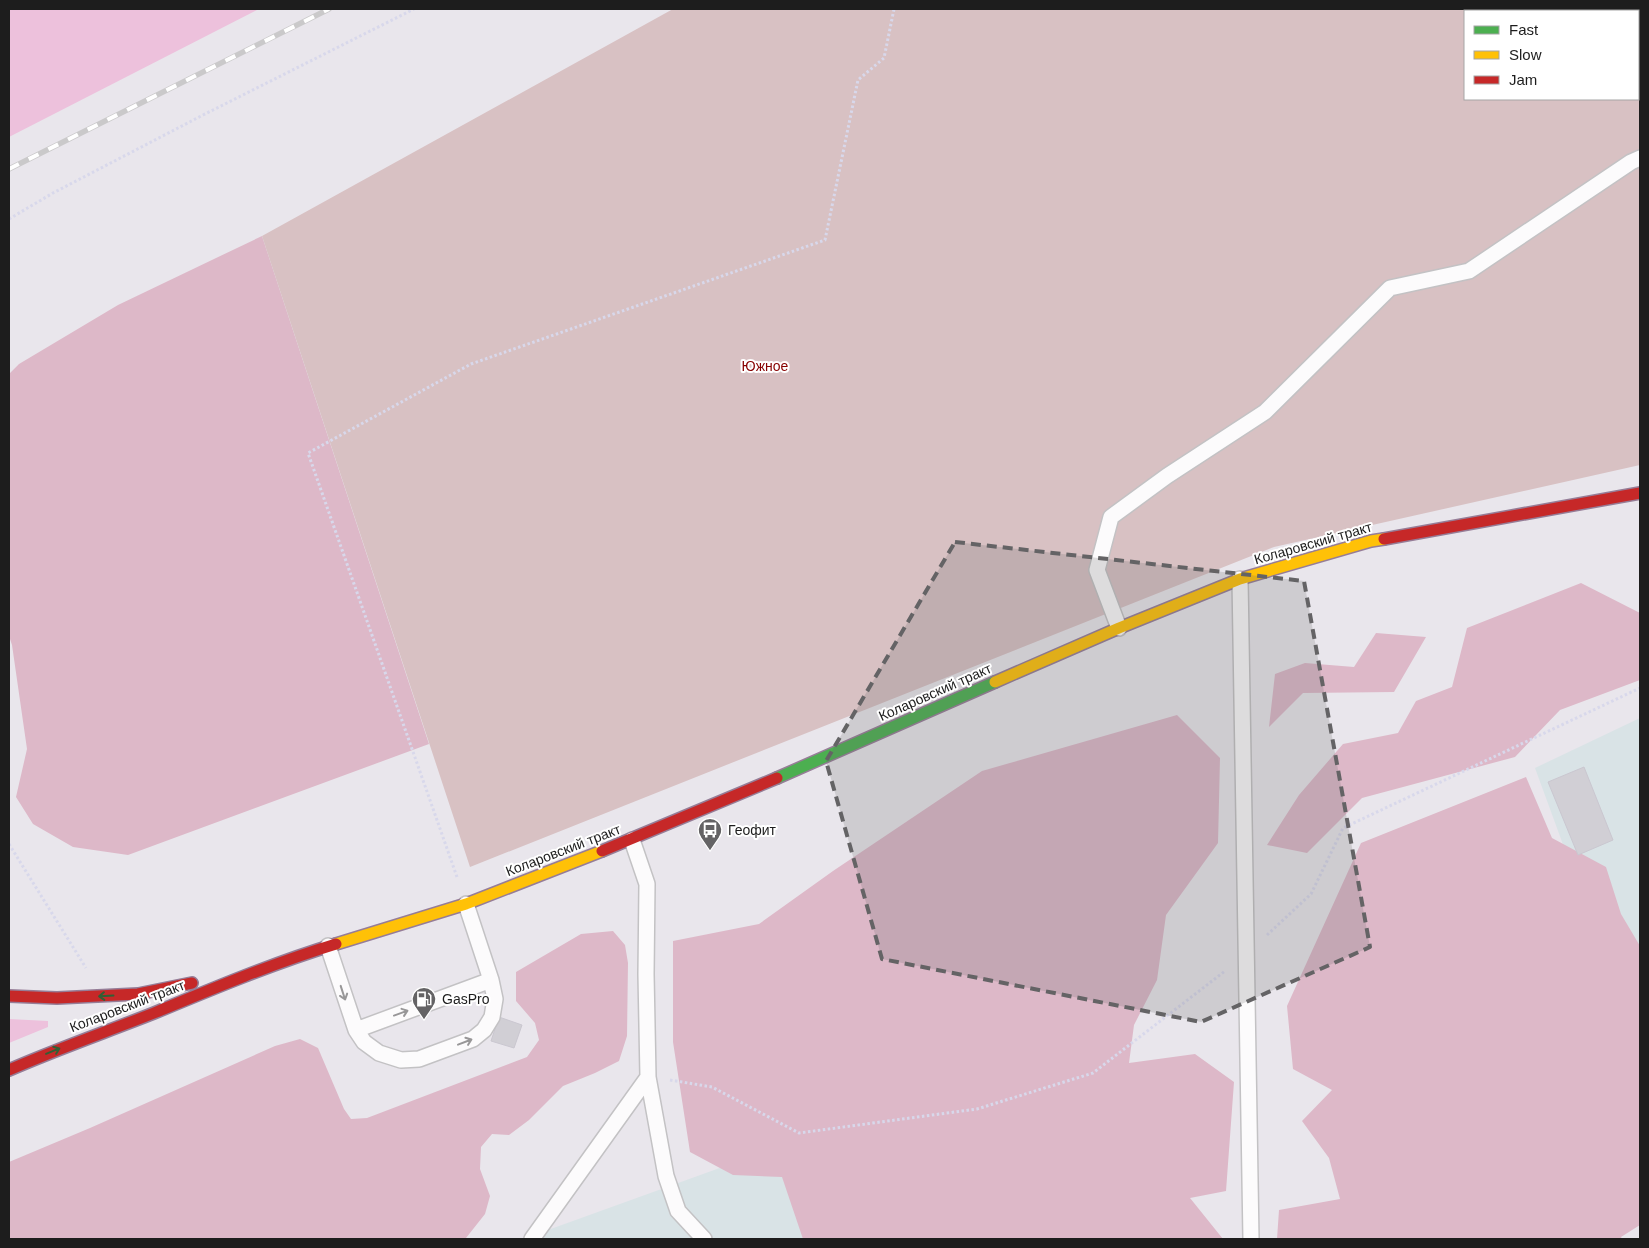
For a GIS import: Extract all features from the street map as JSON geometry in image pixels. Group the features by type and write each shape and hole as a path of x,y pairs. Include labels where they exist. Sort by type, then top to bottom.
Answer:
{"main road":[{"name":"Коларовский тракт","path":"9,1070 52,1051 153,1013 257,970 328,946 466,904 632,840 1119,628 1240,579 1372,541 1640,493"},
{"name":"Коларовский тракт","path":"9,996 57,998 138,994 257,970"}],"lane":[{"path":"1119,628 1097,570 1111,517 1167,476 1265,412 1390,288 1469,271 1631,162 1640,158"},
{"path":"1240,579 1251,1239"},
{"path":"632,840 647,884 648,1077 666,1176 678,1211 704,1239"},
{"path":"328,946 356,1030 364,1042 379,1053 401,1060 419,1059 473,1039 484,1030 492,1017 495,999 491,980 466,904"},
{"path":"356,1030 491,980"},
{"path":"532,1239 648,1077"}],"path":[{"path":"9,219 53,193 186,124 414,9"},
{"path":"466,904 308,453 471,364 825,240 858,80 884,58 894,9"},
{"path":"648,1077 712,1087 799,1133 977,1109 1094,1073 1246,955 1311,894 1343,828 1640,688"},
{"path":"9,844 104,996"}],"highlighted area":[{"path":"955,542 1304,581 1370,947 1201,1022 882,959 826,761"}],"shaded area":[{"path":"9,9 259,9 9,137"},
{"path":"262,236 429,744 128,855 73,847 33,824 16,797 27,749 12,645 9,636 9,374 19,364 118,305"},
{"path":"1581,583 1640,613 1640,680 1560,710 1515,757 1362,798 1307,853 1267,845 1299,795 1343,744 1398,733 1416,701 1452,687 1467,628"},
{"path":"1376,633 1426,637 1394,692 1303,693 1269,727 1275,674 1305,663 1354,667"},
{"path":"1177,715 1220,758 1218,843 1166,915 1157,980 1134,1025 1129,1063 1195,1054 1234,1082 1226,1191 1190,1198 1223,1239 803,1239 782,1177 733,1175 690,1152 673,1042 673,941 759,924 833,871 982,771"},
{"path":"1640,718 1640,1020 1591,921 1535,768"},
{"path":"1526,777 1552,838 1606,867 1621,914 1640,946 1640,1225 1621,1237 1622,1239 1277,1239 1279,1210 1340,1199 1329,1158 1302,1121 1332,1090 1293,1069 1287,1006 1361,843"},
{"path":"613,931 625,945 628,963 627,1036 619,1061 563,1086 529,1120 509,1135 492,1134 481,1147 480,1169 490,1196 485,1214 466,1238 9,1239 9,1162 275,1046 300,1039 318,1048 344,1109 351,1119 367,1118 527,1057 539,1040 535,1023 516,1001 516,972 581,934"},
{"path":"9,1019 48,1021 48,1027 9,1043"},
{"path":"786,1144 817,1239 523,1239"}],"green space":[{"name":"Южное","path":"673,9 1640,9 1640,465 1274,547 470,867 262,236"}],"building":[{"path":"1584,767 1613,840 1578,855 1548,782"},
{"path":"499,1017 522,1025 514,1048 491,1041"}],"railway":[{"path":"9,169 329,9"}],"traffic: fast":[{"path":"777,778 995,682"}],"traffic: slow":[{"path":"995,682 1119,628 1240,579 1371,541 1384,539"},
{"path":"336,944 466,904 602,851"}],"traffic: jam":[{"path":"1384,539 1640,493"},
{"path":"602,851 777,778"},
{"path":"9,1070 244,976 336,944"},
{"path":"9,996 57,998 138,994 192,983"}],"place":[{"name":"Геофит","path":"710,851"},
{"name":"GasPro","path":"424,1020"}]}
